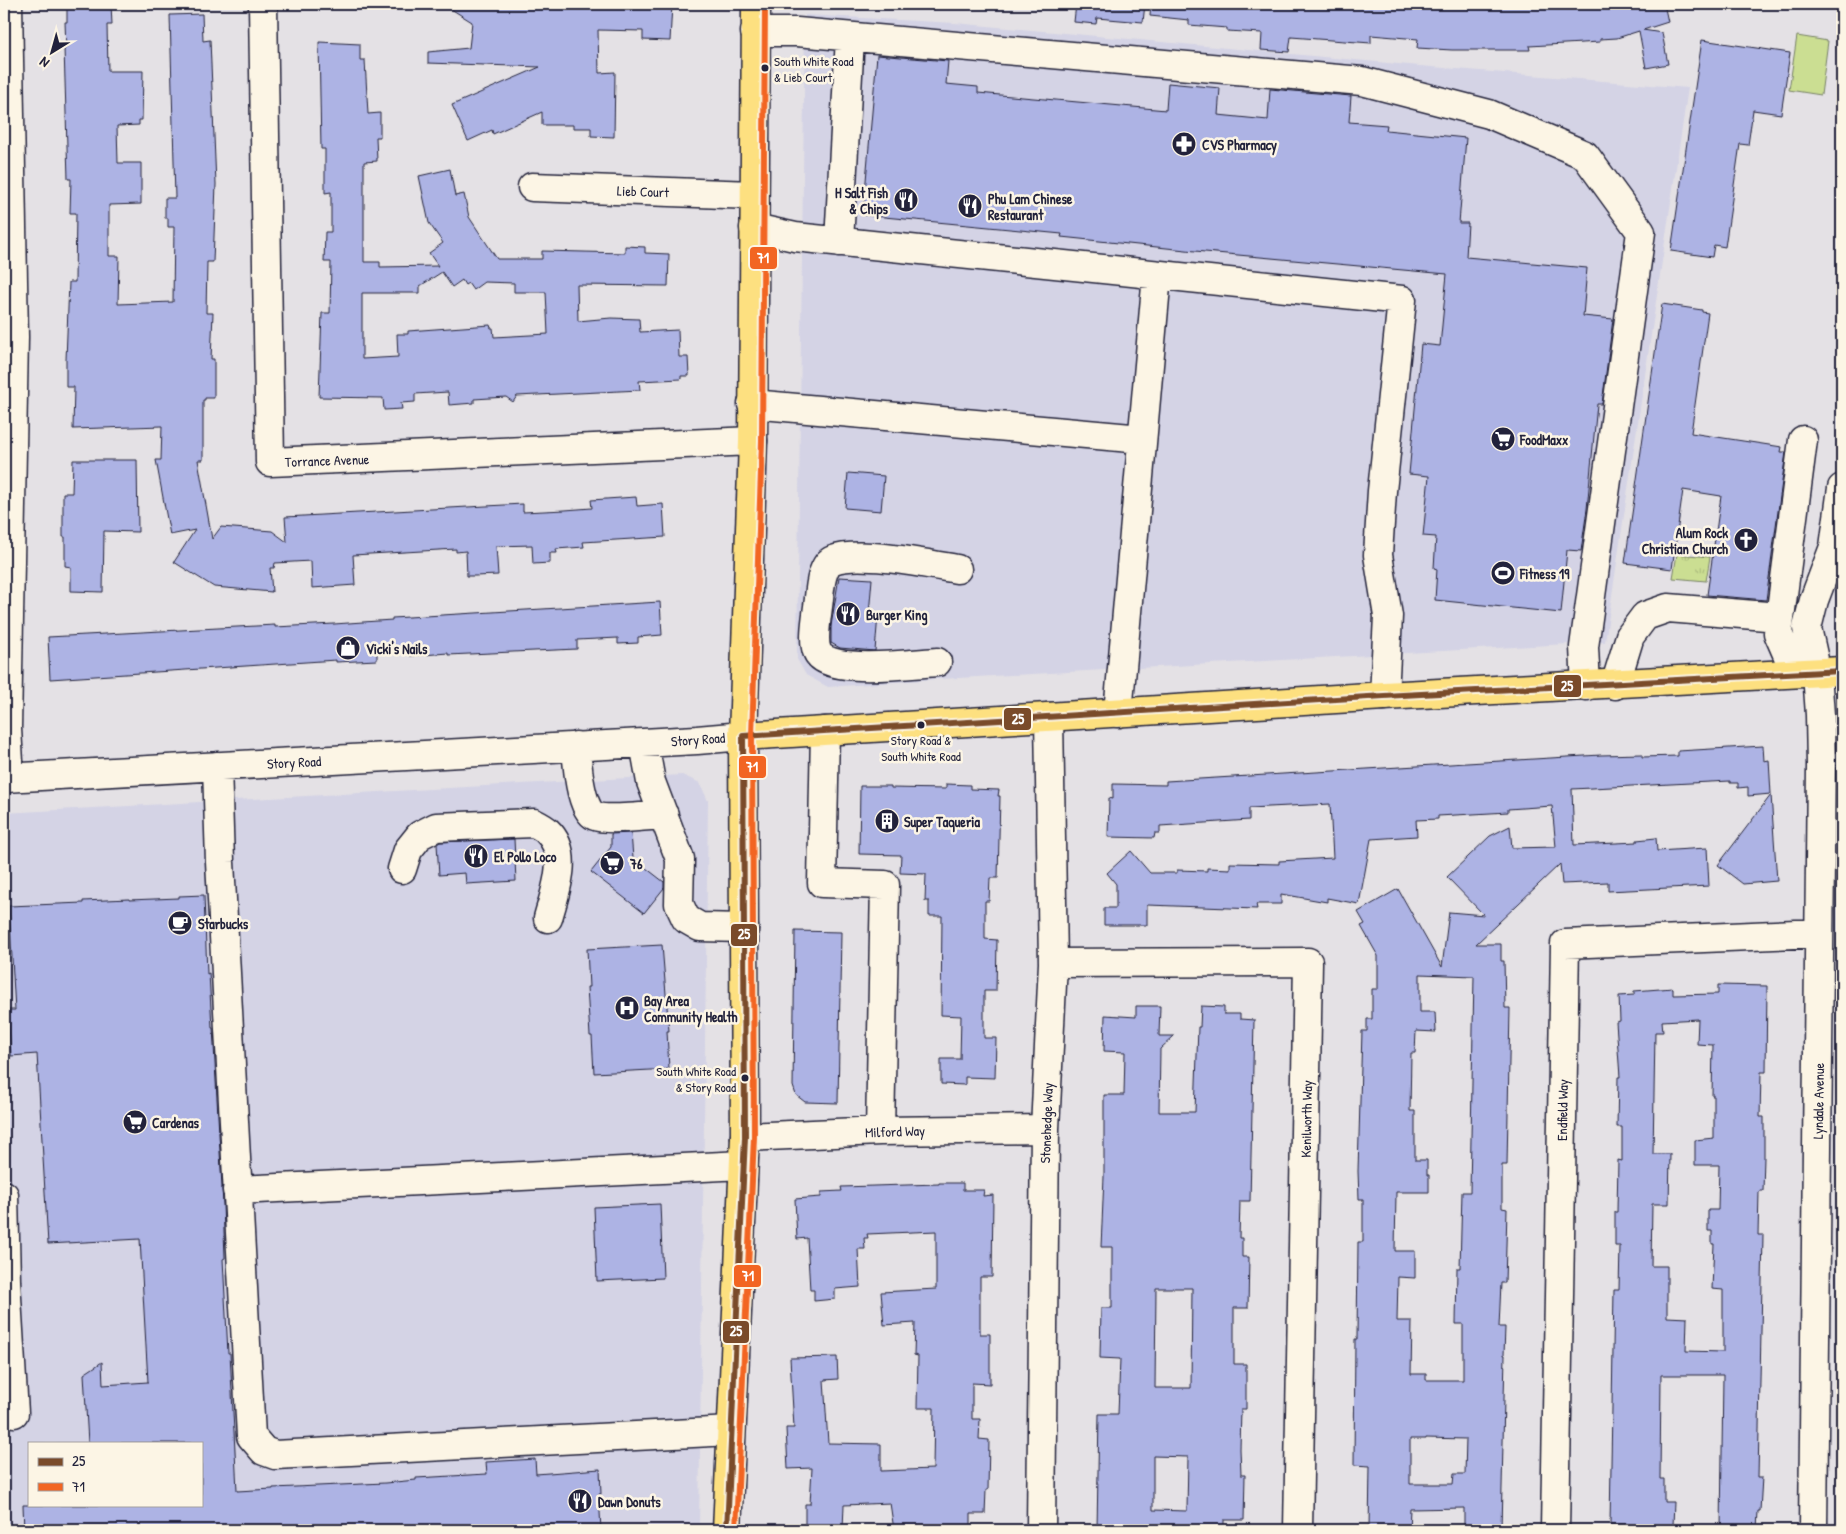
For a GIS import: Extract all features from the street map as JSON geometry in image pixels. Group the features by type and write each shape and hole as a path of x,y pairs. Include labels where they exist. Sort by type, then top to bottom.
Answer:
{"main road":[{"path":"727,1530 745,1137 743,736 753,441 753,195 756,4"},
{"name":"Story Road","path":"743,736 1384,696 1829,672"}],"street":[{"path":"7,778 14,337 8,4"},
{"name":"Torrance Avenue","path":"263,4 270,462 753,441"},
{"path":"756,32 797,32 1362,81 1489,114 1585,155 1641,232 1584,647 1586,686"},
{"path":"839,242 850,37"},
{"name":"Lieb Court","path":"532,187 753,195"},
{"path":"754,228 795,237 839,242 1402,300 1382,491 1378,555 1388,616 1384,696"},
{"path":"1118,713 1158,275"},
{"path":"752,404 1142,439"},
{"path":"1803,440 1778,633 1788,656 1829,672"},
{"name":"Lyndale Avenue","path":"1813,1530 1820,716 1829,672 1807,628 1814,600 1834,547 1842,488"},
{"path":"937,662 862,667 835,663 822,658 816,650 819,594 826,567 831,560 858,556 957,569"},
{"path":"1615,685 1630,636 1645,616 1668,608 1779,617"},
{"name":"Stonehedge Way","path":"1041,1530 1045,1129 1053,963 1049,717"},
{"path":"825,731 822,884 886,885 880,1131"},
{"name":"Story Road","path":"7,778 743,736"},
{"path":"644,743 651,782 680,859 679,904 686,919 700,927 744,928"},
{"path":"576,746 580,786 589,811 594,816 610,818 664,815"},
{"path":"217,766 220,862 251,1436 264,1451 275,1455 731,1431"},
{"path":"402,869 408,850 420,835 436,827 534,823 547,831 557,844 561,863 548,918"},
{"name":"Endfield Way","path":"1555,1530 1565,944 1819,933"},
{"name":"Kenilworth Way","path":"1053,963 1308,962 1298,1530"},
{"name":"Milford Way","path":"745,1137 880,1131 1045,1129"},
{"path":"237,1190 743,1165"},
{"path":"4,1195 6,1280 14,1413"}],"shaded area":[{"path":"805,15 955,23 1420,66 1688,88 1605,642 828,687 806,675 797,659"},
{"path":"682,775 700,783 708,801 699,1530 4,1530 4,813"}],"green space":[{"path":"1797,36 1828,41 1821,95 1789,90"},
{"path":"1677,554 1710,557 1706,581 1673,578"}],"building":[{"path":"67,4 111,4 112,25 107,25 108,71 143,71 142,120 139,120 139,125 117,126 118,163 141,163 141,204 109,205 109,256 119,256 118,304 173,302 174,227 168,227 168,218 165,218 165,198 175,198 170,15 202,14 203,41 210,40 216,184 213,262 207,262 206,313 213,313 211,359 214,359 214,398 205,398 203,400 203,460 198,460 212,539 221,527 272,531 287,542 285,517 523,504 523,512 565,510 592,508 591,500 636,497 637,506 663,504 665,537 583,542 584,547 556,549 557,553 550,553 550,563 533,564 532,545 496,546 498,575 467,576 466,551 456,552 456,549 353,555 355,585 312,588 311,561 275,563 274,568 270,568 272,592 214,587 174,562 195,530 170,535 156,460 161,460 162,426 73,429 74,387 66,387 69,282 75,282 76,213 70,213 71,179 68,179 64,48 66,48 65,22 67,22"},
{"path":"443,4 672,4 670,41 643,40 643,31 598,30 599,73 615,72 614,137 591,136 591,128 573,128 573,125 542,125 542,112 493,134 492,130 468,141 452,105 540,67 428,63 428,52 469,48 472,22"},
{"path":"1076,4 1145,4 1143,22 1097,18 1096,24 1074,22"},
{"path":"1151,4 1664,4 1668,22 1643,30 1662,33 1668,64 1646,68 1639,31 1617,38 1600,39 1600,42 1529,46 1530,50 1417,48 1418,39 1371,35 1371,43 1291,37 1289,52 1261,50 1262,33 1227,31 1227,28 1189,25 1189,20 1150,16"},
{"path":"1702,40 1790,53 1781,114 1753,110 1748,145 1740,144 1725,247 1714,245 1712,257 1671,251"},
{"path":"319,42 360,44 360,60 365,60 368,114 380,113 380,137 376,137 377,161 364,162 364,262 380,262 380,267 438,266 429,253 443,243 429,223 419,176 450,169 455,196 464,194 469,217 497,259 542,259 542,251 625,253 625,246 645,247 645,253 669,254 668,286 577,285 578,321 611,318 639,319 640,332 678,330 679,357 688,357 689,376 681,376 681,379 639,381 640,390 517,396 513,402 506,397 474,399 474,403 449,405 448,392 415,394 415,402 401,403 402,409 384,410 383,398 319,397 322,313 330,313 331,262 324,262 325,232 331,232 331,192 325,193 325,149 321,149","holes":["442,272 452,287 462,280 465,285 468,283 473,290 484,282 514,283 514,292 546,292 548,334 494,337 493,328 490,325 408,331 408,334 397,334 398,357 362,359 362,293 420,293 420,286"]},
{"path":"877,55 948,61 946,84 978,87 978,93 1166,110 1168,83 1220,88 1218,115 1268,120 1270,89 1351,96 1349,122 1387,125 1386,130 1466,138 1459,223 1468,223 1466,257 1587,268 1583,316 1613,319 1602,404 1597,404 1581,551 1567,550 1561,613 1435,600 1437,569 1434,568 1436,537 1423,536 1429,476 1409,474 1421,344 1440,346 1447,274 1205,252 1061,237 1062,234 863,215"},
{"path":"1662,304 1702,310 1702,312 1708,313 1691,433 1782,447 1781,452 1786,452 1766,600 1707,595 1721,496 1683,490 1672,569 1625,563"},
{"path":"73,460 137,460 138,532 104,531 103,592 71,591 71,567 65,566 63,493 72,493"},
{"path":"848,473 884,476 881,511 845,508"},
{"name":"Burger King","path":"839,577 872,579 869,614 878,615 875,651 840,648 831,643 831,626"},
{"path":"660,602 662,635 638,637 638,643 618,644 618,638 577,640 577,649 410,656 410,650 377,652 377,660 336,662 336,660 50,679 48,637 275,625 275,627 334,624 392,620 392,618"},
{"path":"1763,746 1764,761 1769,760 1771,794 1748,796 1748,787 1738,788 1738,783 1730,783 1730,781 1572,789 1574,845 1637,842 1637,840 1656,838 1657,851 1707,848 1709,886 1608,891 1608,882 1562,884 1560,864 1476,944 1501,944 1501,961 1504,961 1505,1008 1510,1008 1507,1165 1502,1165 1502,1208 1507,1209 1505,1283 1501,1283 1499,1327 1505,1327 1501,1530 1464,1530 1464,1508 1410,1509 1409,1530 1369,1530 1370,1466 1354,1465 1355,1339 1357,1339 1358,1242 1363,1242 1363,1199 1359,1199 1358,1171 1362,1031 1367,1031 1367,1019 1372,1019 1372,989 1378,989 1378,956 1361,926 1365,924 1358,912 1398,889 1442,967 1449,912 1484,915 1447,877 1490,836 1510,826 1512,848 1556,847 1552,806 1508,809 1508,812 1438,816 1438,819 1416,820 1417,836 1371,839 1359,904 1327,898 1327,902 1281,894 1281,904 1256,904 1257,909 1147,905 1147,925 1104,925 1104,908 1116,908 1116,884 1107,873 1131,851 1150,873 1177,873 1177,870 1207,871 1207,868 1230,869 1230,863 1279,864 1279,861 1333,858 1330,804 1249,808 1249,820 1160,826 1160,833 1155,833 1154,838 1108,837 1109,798 1113,799 1113,784 1166,785 1166,781 1601,755 1642,754 1642,757 1678,756 1678,751","holes":["1420,974 1474,976 1470,1192 1462,1192 1460,1268 1457,1268 1456,1324 1463,1324 1463,1380 1426,1380 1426,1374 1411,1374 1412,1321 1397,1321 1398,1277 1415,1278 1415,1251 1395,1251 1396,1192 1429,1192 1427,1160 1415,1160 1415,1111 1410,1111 1411,1053 1415,1053 1416,1031 1436,1032 1435,1012 1420,1012","1410,1439 1466,1439 1465,1474 1454,1474 1453,1484 1410,1484"]},
{"path":"946,784 970,785 970,789 999,790 998,796 1000,796 998,878 990,878 989,901 985,901 985,939 997,940 996,991 984,991 984,1038 996,1038 995,1078 965,1077 965,1085 941,1084 941,1059 960,1059 961,1016 941,1015 942,916 929,916 929,901 925,901 926,874 900,873 901,855 859,854 860,786 946,789"},
{"path":"1771,795 1777,881 1743,884 1718,865"},
{"path":"631,833 633,858 664,882 664,888 644,913 591,872 611,847 611,834"},
{"name":"El Pollo Loco","path":"514,839 516,881 466,884 465,873 439,875 437,844 440,842"},
{"path":"204,895 207,974 209,973 213,1028 223,1205 225,1258 223,1259 237,1491 385,1483 416,1480 416,1478 487,1474 486,1462 535,1459 536,1474 600,1469 601,1530 24,1530 23,1505 202,1506 202,1442 88,1442 84,1374 102,1362 103,1385 148,1382 140,1239 48,1244 37,1054 11,1056 8,1010 15,1010 9,906 83,903 83,901 179,898 179,896"},
{"path":"795,931 841,932 838,1103 805,1102 796,1095 793,1086"},
{"path":"662,945 669,1031 667,1031 669,1069 594,1073 587,987 589,987 587,949"},
{"path":"1718,985 1767,986 1766,1072 1761,1072 1760,1117 1764,1117 1764,1157 1763,1191 1759,1191 1758,1235 1763,1235 1758,1477 1762,1477 1757,1530 1721,1530 1723,1375 1661,1375 1660,1479 1664,1479 1664,1502 1674,1502 1673,1525 1610,1524 1614,1290 1619,1290 1620,1246 1615,1246 1615,1212 1617,1212 1618,1160 1622,1161 1622,1127 1617,1127 1618,1077 1620,1077 1616,1022 1620,1021 1619,996 1634,995 1634,991 1673,988 1673,995 1718,994","holes":["1698,1019 1697,1044 1713,1045 1712,1096 1714,1096 1714,1138 1695,1140 1695,1165 1719,1165 1718,1210 1708,1210 1708,1231 1712,1231 1712,1244 1714,1244 1712,1289 1723,1290 1723,1352 1686,1351 1687,1318 1667,1317 1667,1266 1651,1266 1652,1204 1669,1204 1670,1154 1653,1154 1655,1032 1663,1032 1662,1021"]},
{"path":"1136,1006 1160,1006 1159,1036 1174,1036 1160,1049 1159,1112 1195,1112 1198,1027 1200,1027 1201,1006 1224,1007 1224,1014 1240,1014 1240,1019 1254,1020 1250,1201 1240,1201 1239,1238 1242,1238 1242,1257 1249,1257 1248,1308 1234,1308 1234,1364 1246,1364 1246,1409 1241,1409 1240,1449 1241,1475 1245,1475 1244,1520 1224,1520 1224,1530 1097,1530 1099,1414 1118,1414 1120,1359 1100,1358 1101,1308 1112,1308 1112,1247 1101,1247 1104,1177 1104,1095 1124,1095 1125,1052 1104,1051 1105,1015 1136,1017","holes":["1156,1288 1192,1288 1191,1388 1155,1388","1153,1456 1188,1457 1187,1511 1153,1510"]},
{"path":"963,1183 963,1190 984,1190 983,1196 993,1195 992,1277 980,1277 980,1334 990,1334 990,1384 972,1383 972,1419 980,1419 979,1439 989,1440 988,1490 986,1490 985,1514 971,1514 971,1530 894,1530 890,1503 844,1505 843,1529 805,1529 805,1504 810,1504 812,1468 788,1469 786,1428 794,1428 790,1358 837,1357 838,1379 824,1380 828,1443 881,1444 881,1471 933,1469 934,1408 917,1408 918,1356 914,1355 915,1323 884,1325 881,1292 936,1289 936,1231 867,1234 868,1238 864,1238 865,1249 858,1249 860,1287 835,1289 835,1299 814,1301 814,1290 810,1290 807,1238 797,1239 795,1199 821,1197 821,1192 842,1191 841,1187"},
{"path":"660,1204 663,1278 597,1281 594,1207"}],"transit line":[{"name":"71","path":"736,1530 754,1137 752,736 762,441 765,4"},
{"name":"25","path":"743,736 1384,696 1842,671"},
{"name":"25","path":"727,1530 745,1137 743,736"}],"place":[{"name":"South White Road & Lieb Court","path":"765,68"},
{"name":"CVS Pharmacy","path":"1184,144"},
{"name":"H Salt Fish & Chips","path":"906,200"},
{"name":"Phu Lam Chinese Restaurant","path":"970,206"},
{"name":"FoodMaxx","path":"1503,439"},
{"name":"Alum Rock Christian Church","path":"1746,540"},
{"name":"Fitness 19","path":"1503,573"},
{"name":"Burger King","path":"848,614"},
{"name":"Vicki's Nails","path":"348,648"},
{"name":"Story Road & South White Road","path":"921,725"},
{"name":"Super Taqueria","path":"887,821"},
{"name":"El Pollo Loco","path":"476,856"},
{"name":"76","path":"612,863"},
{"name":"Starbucks","path":"180,923"},
{"name":"Bay Area Community Health","path":"627,1008"},
{"name":"South White Road & Story Road","path":"745,1078"},
{"name":"Cardenas","path":"135,1122"},
{"name":"Dawn Donuts","path":"580,1501"}]}
